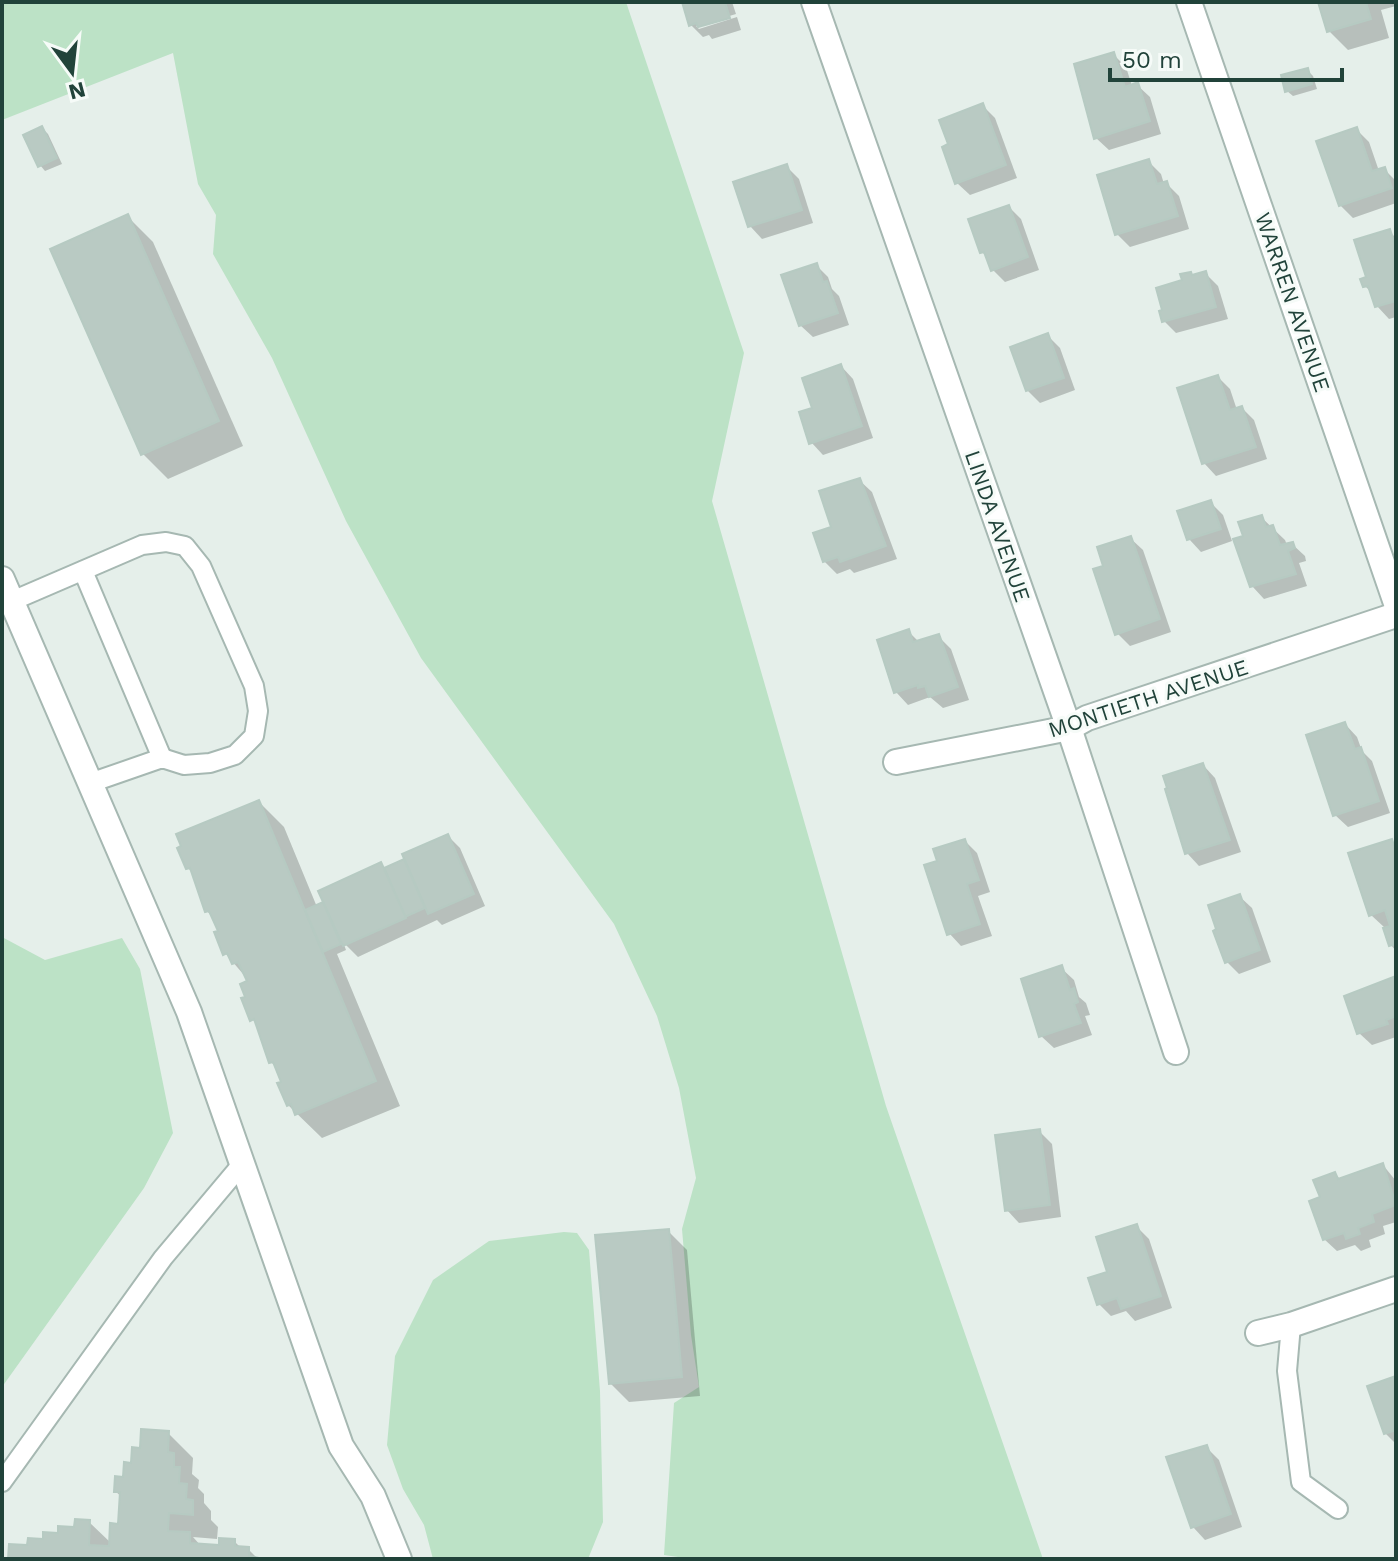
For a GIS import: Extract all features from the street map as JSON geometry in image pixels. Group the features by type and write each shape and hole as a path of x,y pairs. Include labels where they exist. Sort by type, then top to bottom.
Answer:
{"street":[{"name":"LINDA AVENUE","path":"814,2 1069,728 1176,1052"},
{"name":"WARREN AVENUE","path":"1189,2 1396,603"},
{"path":"2,579 189,1012 341,1446 373,1496 399,1559"},
{"name":"MONTIETH AVENUE","path":"896,762 1069,728 1087,718 1396,615"},
{"path":"1258,1333 1291,1325 1396,1289"}],"lane":[{"path":"12,601 142,545 166,542 185,546 201,566 254,686 258,711 254,736 235,755 210,763 184,765 162,758 90,783"},
{"path":"83,571 162,758"},
{"path":"2,1482 163,1258 242,1164"},
{"path":"1291,1325 1287,1371 1301,1482 1338,1509"}],"green space":[{"path":"2,2 626,2 744,353 712,501 886,1106 1043,1559 692,1559 664,1555 674,1403 699,1387 682,1229 696,1178 679,1088 657,1016 614,924 421,658 346,521 272,358 213,254 216,215 198,184 173,53 2,120"},
{"path":"2,937 45,960 122,938 140,969 173,1133 144,1188 2,1387"},
{"path":"577,1233 589,1250 600,1391 603,1522 588,1559 433,1559 424,1525 403,1489 387,1445 395,1356 433,1280 489,1241"}],"building":[{"path":"682,2 725,2 730,18 698,27 696,23 689,26"},
{"path":"1318,2 1366,2 1371,19 1327,32"},
{"path":"1114,52 1125,87 1138,82 1150,121 1094,139 1074,64"},
{"path":"1308,68 1312,84 1285,92 1281,75"},
{"path":"983,103 1006,165 955,184 942,147 948,144 939,120"},
{"path":"42,126 57,158 38,167 23,135"},
{"path":"1357,127 1372,171 1385,167 1392,188 1339,206 1316,141"},
{"path":"1149,159 1157,184 1167,181 1178,216 1115,235 1097,175"},
{"path":"787,164 802,210 748,227 733,182"},
{"path":"1009,205 1028,257 991,271 984,252 980,253 968,219"},
{"path":"128,214 219,421 141,455 50,249"},
{"path":"1390,229 1396,248 1396,301 1375,307 1368,286 1363,287 1360,279 1366,277 1354,240"},
{"path":"817,263 838,313 799,326 781,275"},
{"path":"1206,271 1216,307 1162,322 1156,288 1182,280 1180,274"},
{"path":"1048,333 1064,378 1026,391 1010,347"},
{"path":"841,364 862,426 809,444 799,412 812,408 802,378"},
{"path":"1218,375 1230,410 1242,406 1256,447 1202,464 1177,388"},
{"path":"860,478 886,546 840,562 838,557 823,562 813,533 831,527 819,491"},
{"path":"1211,500 1221,529 1187,540 1177,511"},
{"path":"1262,515 1266,527 1273,525 1280,545 1293,542 1295,548 1288,551 1296,574 1250,587 1233,539 1243,536 1238,522"},
{"path":"1131,536 1160,619 1115,635 1093,569 1103,566 1097,547"},
{"path":"909,629 913,642 939,634 958,687 929,697 925,686 918,688 918,685 894,693 877,640"},
{"path":"1345,722 1355,749 1361,747 1379,801 1333,816 1306,735"},
{"path":"1203,763 1230,840 1185,854 1163,776"},
{"path":"259,800 376,1081 295,1115 291,1104 287,1106 277,1083 281,1082 273,1062 269,1063 254,1019 250,1021 241,998 245,997 240,984 247,981 238,962 232,964 227,953 223,955 214,932 218,931 209,911 205,912 190,868 186,869 177,848 181,846 176,834"},
{"path":"448,834 474,894 428,914 402,854"},
{"path":"965,839 979,880 967,884 980,924 947,935 924,865 937,861 933,849"},
{"path":"1392,839 1396,852 1396,944 1389,946 1383,928 1390,926 1385,910 1369,916 1348,853"},
{"path":"404,859 425,908 405,917 384,868"},
{"path":"381,862 406,918 343,946 318,891"},
{"path":"1240,894 1260,950 1225,963 1213,931 1216,929 1208,905"},
{"path":"323,902 341,944 323,952 305,910"},
{"path":"1062,965 1070,990 1074,988 1078,1002 1074,1004 1081,1023 1039,1037 1021,979"},
{"path":"1396,976 1396,1016 1386,1020 1388,1024 1357,1034 1344,996"},
{"path":"1040,1129 1050,1205 1005,1211 995,1135"},
{"path":"1383,1163 1396,1205 1372,1214 1374,1222 1358,1228 1360,1234 1346,1239 1344,1233 1323,1240 1309,1201 1320,1197 1313,1180 1335,1172 1338,1179"},
{"path":"1137,1224 1161,1296 1121,1309 1117,1298 1097,1305 1088,1278 1107,1272 1096,1237"},
{"path":"669,1229 682,1377 609,1384 595,1235"},
{"path":"1396,1376 1396,1430 1384,1434 1367,1386"},
{"path":"141,1429 169,1431 168,1452 174,1453 174,1467 180,1467 179,1483 187,1484 186,1499 193,1500 193,1515 169,1513 168,1531 190,1532 190,1543 219,1545 219,1538 235,1539 235,1546 249,1547 249,1556 264,1559 8,1559 9,1544 27,1545 28,1538 43,1539 43,1532 58,1533 58,1526 74,1527 75,1519 90,1520 89,1545 109,1546 110,1523 118,1524 120,1492 114,1492 115,1476 123,1477 124,1462 131,1463 132,1447 140,1448"},
{"path":"1207,1445 1231,1514 1191,1528 1166,1457"}]}
